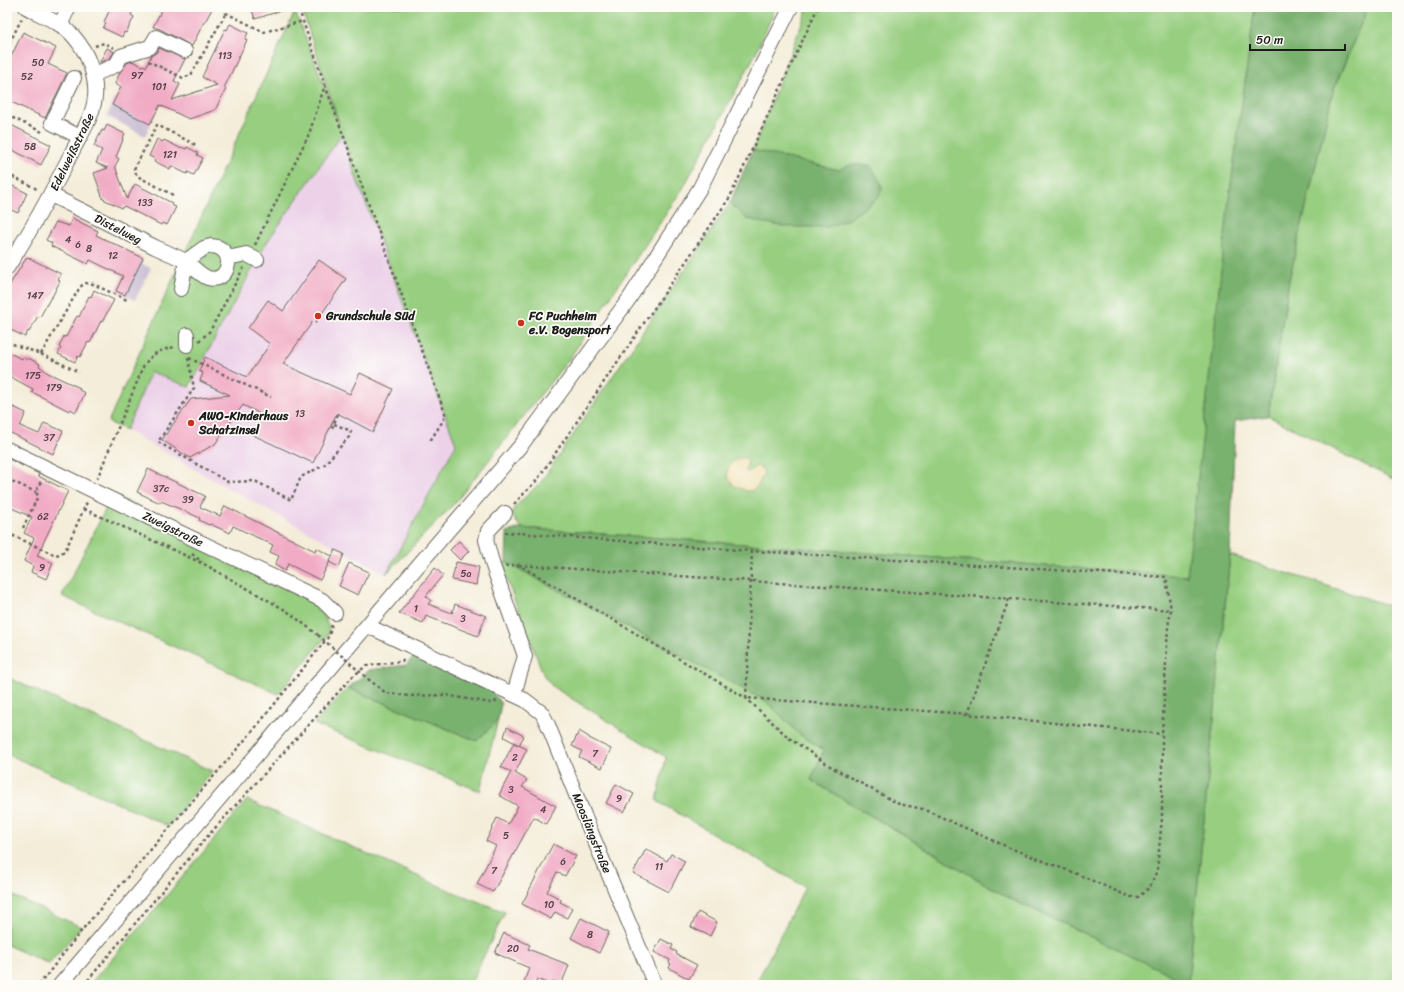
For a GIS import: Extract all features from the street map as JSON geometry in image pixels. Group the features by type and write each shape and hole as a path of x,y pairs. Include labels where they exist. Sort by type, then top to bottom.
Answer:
{"street":[{"name":"Edelweißstraße","path":"7,268 51,195 94,106 96,95 93,75 83,50 70,33 60,25 27,7"},
{"path":"60,25 69,7"},
{"path":"60,985 522,444 629,299 700,188 792,7"},
{"path":"93,75 116,65 121,56 150,47 156,37 185,51"},
{"path":"74,78 52,123 80,137"},
{"name":"Distelweg","path":"51,195 154,247 186,261 203,275 213,278 218,277 225,272 228,267 228,258"},
{"path":"181,289 186,261 204,248 212,246 222,249 228,258 246,254 257,260"},
{"name":"Zweigstraße","path":"7,449 322,600 335,613"},
{"path":"505,513 488,531 486,540 493,566 525,656 514,694"},
{"name":"Mooslängstraße","path":"368,626 514,694 525,700 542,713 548,724 655,985"}],"path":[{"path":"7,48 27,7"},
{"path":"228,7 226,13 264,32 303,21"},
{"path":"505,513 537,480 730,197 818,7"},
{"path":"83,50 104,43 127,54"},
{"path":"325,85 446,416 430,440"},
{"path":"173,195 137,176 134,169 157,125 198,146"},
{"path":"7,174 51,195"},
{"path":"41,354 80,287 85,283 93,284 127,300"},
{"path":"7,342 41,354 79,372"},
{"path":"271,397 188,346 194,388 158,442 228,482 255,481 291,500 301,477 324,465 349,437 351,431 333,423"},
{"path":"332,428 338,414"},
{"path":"23,528 38,496 36,492 47,468"},
{"path":"7,479 36,492"},
{"path":"7,533 55,555 60,554 65,551 92,490"},
{"path":"84,509 204,564 287,611 318,635 386,693 409,696 444,695 491,703 514,694"},
{"path":"488,531 752,551 1166,577 1171,610 1168,627 1162,734 1162,818 1157,871 1149,888 1138,897 1130,897 1077,874 1010,848 923,809 899,804 832,768 789,738 746,698 519,565"},
{"path":"746,698 752,581 752,551"},
{"path":"493,566 519,565 1171,610"},
{"path":"966,714 1009,599"},
{"path":"39,985 82,930 261,721 329,636 335,613"},
{"path":"84,985 206,838 353,676 366,666 402,660 413,647"},
{"path":"746,698 966,714 1162,734"}],"shaded area":[{"path":"116,96 155,115 145,136 107,116"},
{"name":"Grundschule Süd","path":"342,134 353,169 456,444 386,574 226,487 126,430 151,372 194,388 193,380 265,245"},
{"path":"132,259 151,268 135,300 116,291"}],"green space":[{"path":"301,7 776,7 754,57 682,190 569,359 455,503 386,574 456,444 353,169 342,134 265,245 189,387 151,372 126,430 108,422 295,11 339,123"},
{"path":"808,7 1255,7 1187,576 521,528 515,520 512,513 515,507 541,482 730,203 753,150"},
{"path":"1255,7 1368,7 1333,91 1289,280 1268,416 1235,421 1230,555 1188,983 1009,898 811,780 824,750 799,734 766,701 506,562 507,532 521,528 1187,576 1229,198"},
{"path":"1368,7 1397,7 1397,481 1268,416 1289,280 1333,91"},
{"path":"753,150 839,170 849,165 870,165 880,181 882,189 878,198 866,207 847,220 827,227 785,227 747,219 730,203"},
{"path":"113,494 320,603 330,632 278,694 62,596"},
{"path":"1230,555 1397,608 1397,985 755,985 805,887 657,801 666,757 553,687 544,676 501,565 506,562 766,701 799,734 824,750 811,780 1009,898 1188,983"},
{"path":"415,655 492,691 501,704 498,720 477,741 348,688 369,670 406,665"},
{"path":"7,677 212,771 168,826 7,754"},
{"path":"348,688 477,741 498,720 480,791 314,724"},
{"path":"247,800 451,891 505,912 470,985 89,985 153,912"},
{"path":"7,893 81,927 49,964 7,945"}],"sand":[{"path":"745,458 748,461 746,472 751,471 755,466 762,468 764,473 758,486 751,491 734,486 727,476 728,469 733,461"}],"building":[{"path":"111,7 135,7 131,15 134,17 126,33 124,32 122,37 103,28 106,23 104,22"},
{"path":"163,7 213,7 192,46 160,29 153,27"},
{"path":"251,7 285,7 286,9 255,19"},
{"path":"230,24 248,33 245,39 247,40 224,88 226,89 215,110 189,119 160,105 150,124 112,105 121,87 115,84 120,72 127,63 132,61 146,67 151,56 157,52 159,48 185,59 174,81 180,84 172,100 217,85 202,77 225,29 227,30"},
{"path":"23,32 56,48 48,64 67,73 45,118 7,100 7,65"},
{"path":"107,48 114,52 110,58 100,62"},
{"path":"7,123 51,145 41,165 7,147"},
{"path":"107,125 125,134 116,157 119,159 115,166 127,199 135,184 172,203 171,205 176,207 167,225 162,223 161,225 124,206 122,208 103,199 94,173 108,168 96,163 102,150 94,146 102,130 104,131"},
{"path":"157,139 163,142 164,140 180,148 186,149 187,147 198,153 197,155 203,158 194,175 188,172 187,174 171,166 170,169 154,161 155,159 149,156"},
{"path":"7,183 27,193 18,213 7,208"},
{"path":"72,218 98,231 96,235 143,258 125,295 116,291 123,276 90,260 88,264 51,246 52,243 46,240 56,222 69,226"},
{"path":"27,257 61,274 58,280 60,281 52,297 40,317 38,316 25,337 7,328 7,289"},
{"path":"319,260 346,279 315,323 313,321 283,364 350,394 360,373 393,389 373,432 337,413 313,463 253,435 262,415 243,405 215,444 190,458 162,440 191,399 230,395 200,381 203,373 199,371 205,357 247,377 270,344 248,328 268,300 283,311"},
{"path":"94,290 114,300 90,343 88,342 80,357 78,356 75,362 58,354 61,348 59,347 64,336 66,337 77,316 79,317 89,296 91,297"},
{"path":"7,352 22,359 23,357 27,360 28,358 40,364 39,366 48,373 80,388 79,390 85,393 76,412 70,409 69,411 32,392 33,389 7,375"},
{"path":"7,404 26,413 20,426 39,434 44,423 63,431 53,454 7,431"},
{"path":"7,458 68,491 37,556 53,563 46,579 31,572 33,566 24,561 34,538 24,533 32,517 7,506"},
{"path":"148,469 205,496 200,507 220,516 225,506 315,551 316,548 332,556 335,550 344,554 339,567 329,562 320,580 288,564 285,571 275,565 279,556 270,552 273,545 233,526 230,533 210,524 209,525 199,520 200,518 187,512 161,501 160,503 137,492"},
{"path":"459,541 469,551 460,560 450,550"},
{"path":"456,562 479,567 476,585 452,580"},
{"path":"349,563 369,572 358,595 339,586"},
{"path":"435,568 443,575 426,596 431,600 428,604 452,613 455,604 486,616 478,636 426,616 423,623 399,613"},
{"path":"507,727 524,736 519,745 504,737"},
{"path":"579,731 611,749 602,768 579,757 582,751 572,746"},
{"path":"514,743 527,749 515,773 527,780 522,787 556,806 546,824 534,817 493,892 477,884 496,846 486,841 497,818 508,824 518,806 499,795 511,772 501,767"},
{"path":"616,784 634,794 624,812 606,803"},
{"path":"553,844 576,856 565,876 557,872 547,892 561,899 560,902 572,908 567,918 555,912 551,919 522,904"},
{"path":"646,849 667,861 671,854 685,861 669,892 633,873"},
{"path":"698,912 717,922 710,936 691,927"},
{"path":"581,918 609,932 599,953 571,938"},
{"path":"504,933 530,945 528,949 569,965 561,985 553,981 551,985 537,979 534,985 523,985 529,968 495,953"},
{"path":"661,939 673,945 671,949 677,952 676,954 697,965 689,979 669,968 671,964 669,963 670,960 654,952"}],"place":[{"name":"Grundschule Süd","path":"318,316"},
{"name":"FC Puchheim e.V. Bogensport","path":"521,323"},
{"name":"AWO-Kinderhaus Schatzinsel","path":"191,423"}]}
